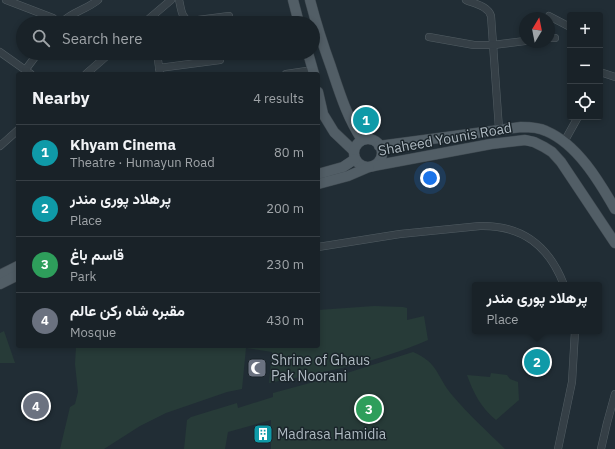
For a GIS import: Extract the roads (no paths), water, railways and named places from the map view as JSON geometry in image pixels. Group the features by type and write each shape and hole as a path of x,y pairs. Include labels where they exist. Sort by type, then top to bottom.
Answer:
{"main road":[{"path":"293,0 297,16"},
{"path":"310,0 314,16"},
{"path":"320,36 342,102 352,125 362,140"},
{"path":"310,60 313,72"},
{"path":"320,101 323,114 334,132 354,155 360,165 371,166 379,161 381,157 381,149 373,140 362,140 356,145 354,155 343,167 320,173"},
{"name":"Shaheed Younis Road","path":"379,146 499,129 521,127 545,130 564,142 581,158 596,177 615,209"},
{"name":"Shaheed Younis Road","path":"320,183 348,176 371,166 491,144 525,140 534,142 552,152 561,162 615,243"},
{"path":"0,275 16,267"},
{"path":"0,284 16,276"}],"street":[{"path":"69,16 75,11 93,4 98,0"},
{"path":"155,16 171,0"},
{"path":"179,0 183,16"},
{"path":"467,0 486,8 491,16 499,129"},
{"path":"10,1 48,16"},
{"path":"555,19 567,25"},
{"path":"429,37 474,45 493,45 519,42"},
{"path":"0,52 28,71 34,60"},
{"path":"88,72 102,60"},
{"path":"158,60 160,71 220,60"},
{"path":"603,73 615,77"},
{"path":"564,142 576,120"},
{"path":"0,146 16,132"},
{"path":"320,247 400,234 493,226 516,231 536,242 553,261 563,282"},
{"path":"558,449 572,382 575,334"},
{"path":"601,449 615,394"}],"place":[{"name":"Khyam Cinema","path":"366,120"},
{"name":"پرھلاد پوری مندر","path":"537,362"},
{"name":"Shrine of Ghaus Pak Noorani","path":"257,368"},
{"name":"مقبرہ شاہ رکن عالم","path":"36,406"},
{"name":"قاسم باغ","path":"369,409"},
{"name":"Madrasa Hamidia","path":"263,434"}]}
